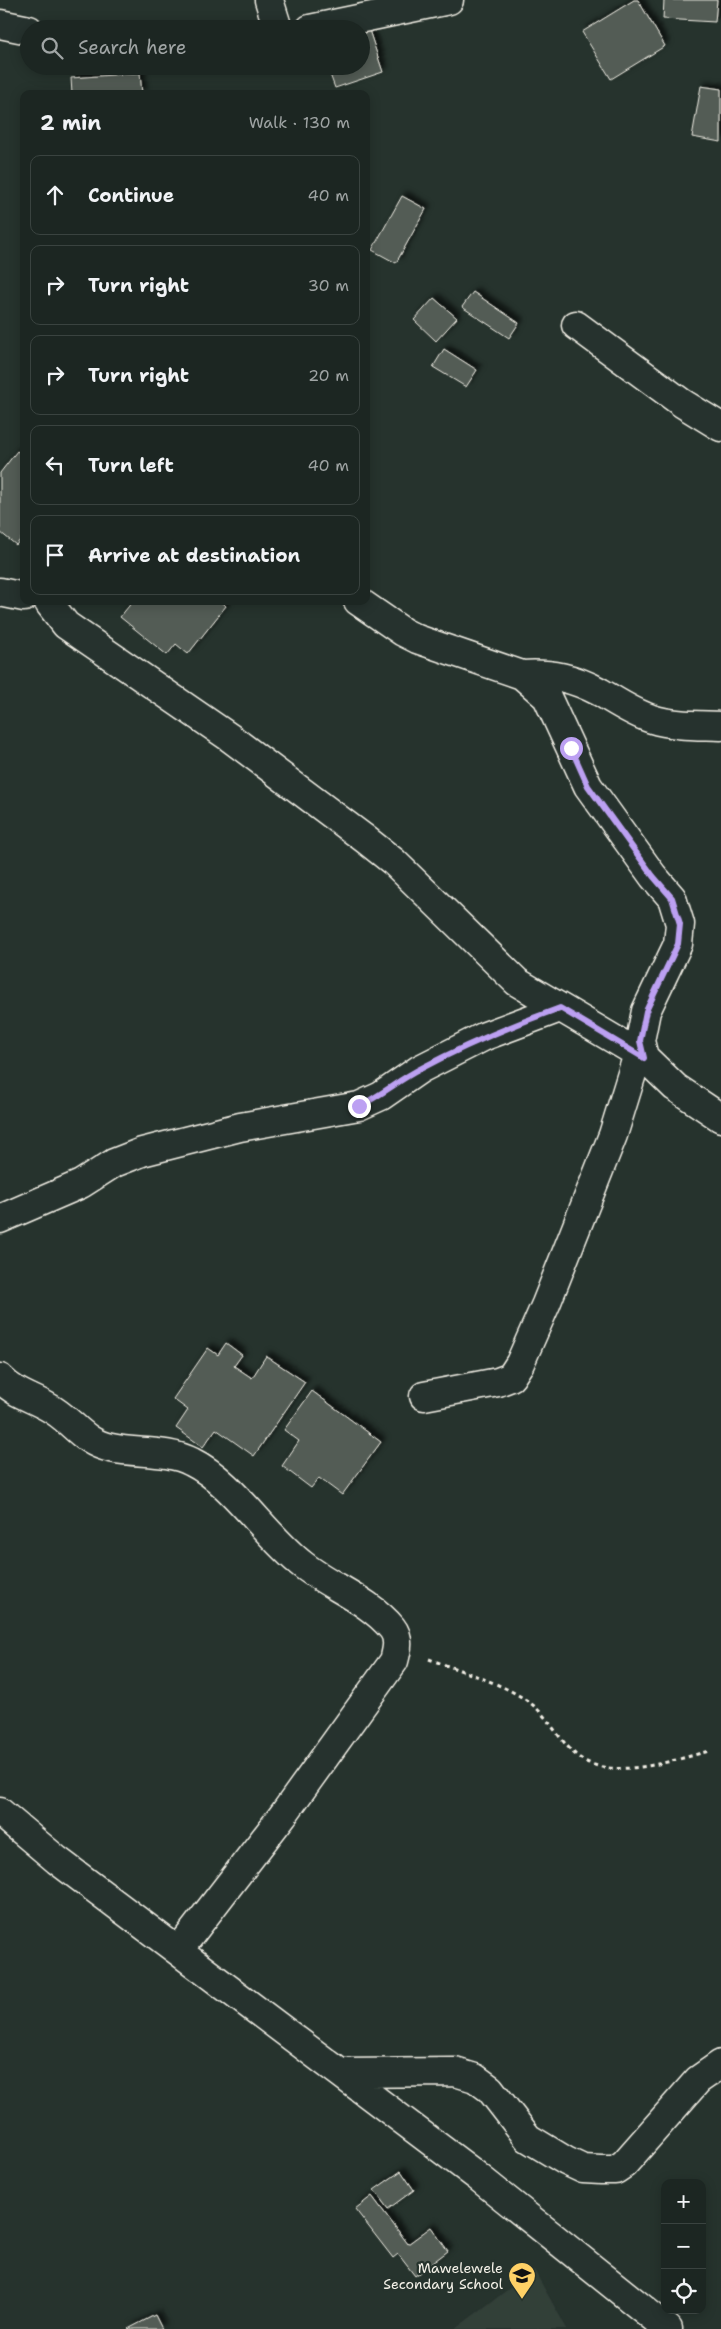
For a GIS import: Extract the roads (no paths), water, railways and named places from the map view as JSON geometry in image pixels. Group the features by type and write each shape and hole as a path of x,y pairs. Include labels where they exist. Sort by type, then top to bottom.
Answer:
{"street":[{"path":"269,0 275,20"},
{"path":"353,20 449,0"},
{"path":"0,24 20,28"},
{"path":"576,324 682,403 721,427"},
{"path":"0,592 20,596"},
{"path":"49,605 66,625 221,732 394,862 517,982 641,1056 675,1087 721,1118"},
{"path":"364,605 403,632 417,639 522,675 547,674 570,680 599,692 629,710 651,719 671,724 721,726"},
{"path":"424,1396 498,1382 511,1377 520,1363 550,1295 614,1135 641,1056 640,1041 646,1011 678,944 680,924 672,898 648,869 588,786 547,697 522,675"},
{"path":"0,1219 81,1184 114,1163 142,1152 240,1127 359,1106 381,1096 420,1069 485,1036 560,1008"},
{"path":"0,1378 26,1398 50,1407 88,1440 110,1448 158,1452 175,1456 191,1461 211,1473 302,1565 369,1608 393,1630 398,1647 394,1661 311,1777 178,1951"},
{"path":"0,1812 57,1860 477,2176 668,2329"},
{"path":"340,2073 455,2072 474,2078 490,2089 528,2138 583,2169 615,2170 624,2164 698,2080 721,2064"}],"place":[{"name":"Mawelewele Secondary School","path":"522,2300"}]}
